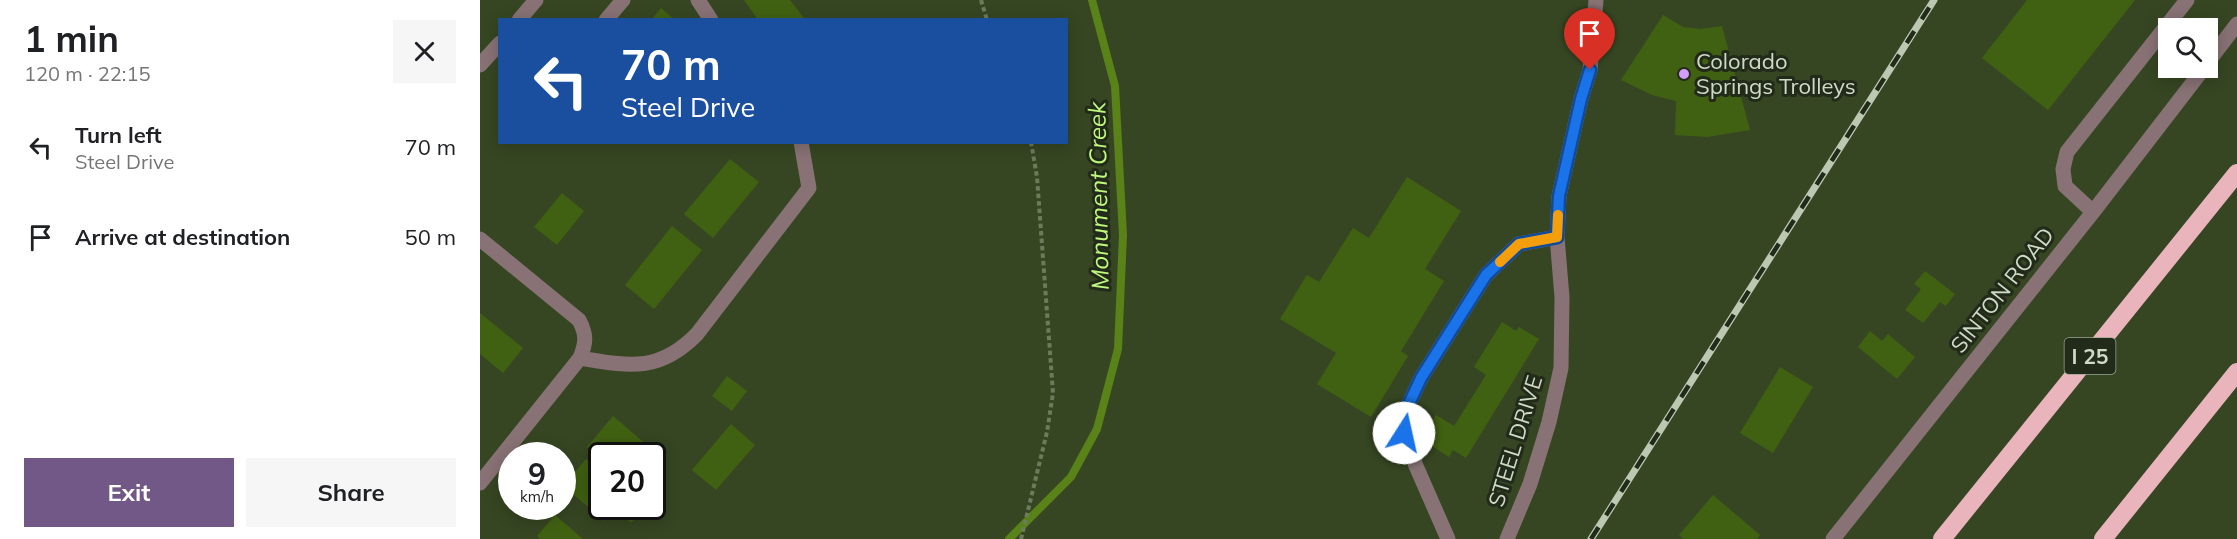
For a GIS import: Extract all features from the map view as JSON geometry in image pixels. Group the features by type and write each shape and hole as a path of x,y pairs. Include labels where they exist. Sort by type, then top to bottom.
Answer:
{"highway":[{"name":"I 25","path":"1942,539 2237,172"},
{"path":"2103,539 2237,372"}],"street":[{"path":"521,18 536,0"},
{"path":"608,18 622,0"},
{"path":"698,0 710,18"},
{"name":"STEEL DRIVE","path":"1507,539 1530,484 1549,422 1561,368 1562,297 1557,237 1559,196 1581,99 1590,70 1596,0"},
{"path":"2093,212 2065,186 2063,169 2067,152 2187,0"},
{"path":"2218,49 2237,24"},
{"path":"480,65 498,45"},
{"name":"SINTON ROAD","path":"1833,539 2093,212 2196,78"},
{"path":"583,351 619,365 641,365 682,349 697,334 809,188 801,144"},
{"path":"1445,533 1404,433 1407,408 1421,378 1486,275 1519,244 1557,237"},
{"path":"480,239 579,321 585,332 583,351 480,483"}],"path":[{"path":"981,0 986,18"},
{"path":"1022,539 1047,432 1053,393 1036,177 1031,144"}],"building":[{"path":"744,0 790,0 804,18 757,18"},
{"path":"2027,0 2135,0 2048,110 1982,58"},
{"path":"661,8 673,18 653,18"},
{"path":"1663,15 1683,27 1701,29 1722,26 1750,130 1707,137 1675,135 1676,101 1652,95 1621,80"},
{"path":"730,159 759,182 713,238 684,214"},
{"path":"1407,177 1461,211 1425,269 1444,281 1401,351 1408,356 1371,417 1317,384 1336,353 1280,319 1307,275 1319,282 1353,228 1369,238"},
{"path":"562,193 584,211 557,245 534,227"},
{"path":"672,226 702,250 654,309 625,285"},
{"path":"1925,271 1955,294 1946,306 1940,302 1923,323 1905,310 1921,289 1914,284"},
{"path":"480,313 523,348 503,373 480,354"},
{"path":"1502,322 1516,331 1519,327 1539,339 1466,458 1453,450 1449,457 1421,439 1436,415 1454,426 1486,375 1474,367"},
{"path":"1870,331 1882,341 1888,334 1915,357 1897,379 1858,347"},
{"path":"1780,367 1813,387 1773,453 1740,433"},
{"path":"727,376 747,391 732,411 712,396"},
{"path":"613,416 643,442 591,442"},
{"path":"731,424 755,445 716,490 692,470"},
{"path":"586,459 588,460 588,507 576,497 576,471"},
{"path":"1713,495 1760,535 1757,539 1683,539 1679,535"},
{"path":"551,520 561,520 583,539 540,539 537,536"}],"waterway":[{"name":"Monument Creek","path":"1009,539 1071,477 1097,429 1118,349 1123,235 1115,86 1092,0"}],"railway":[{"path":"1591,539 1934,0"}],"slow traffic":[{"path":"1500,262 1519,244 1557,237 1558,215"}],"place":[{"name":"Colorado Springs Trolleys","path":"1684,74"}],"route":[{"path":"1404,433 1407,408 1421,378 1486,275 1519,244 1557,237 1559,196 1581,99 1590,70"}]}
